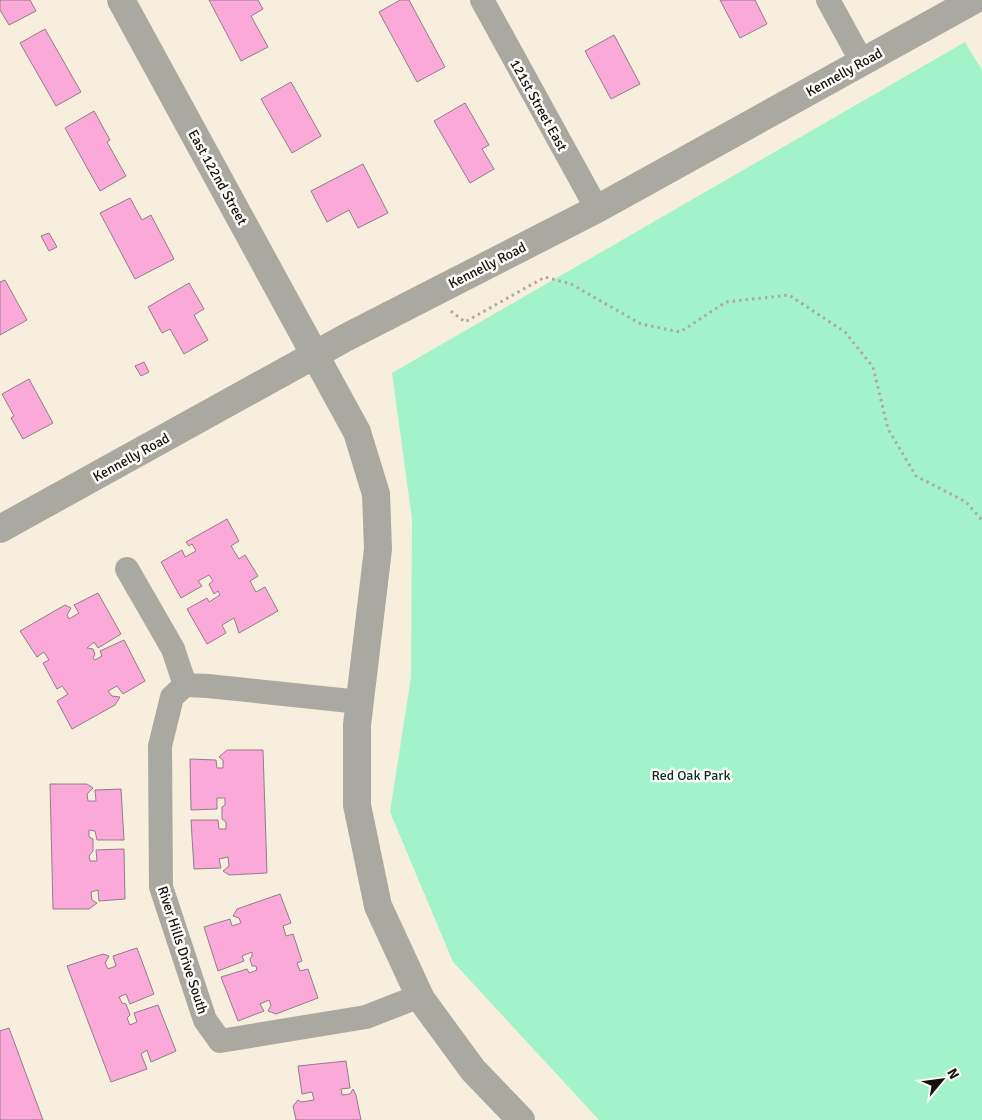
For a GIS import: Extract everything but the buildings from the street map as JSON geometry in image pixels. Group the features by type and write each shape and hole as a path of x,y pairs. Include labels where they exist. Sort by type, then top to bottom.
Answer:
{"street":[{"name":"East 122nd Street","path":"122,0 315,354"},
{"name":"121st Street East","path":"482,0 596,210"},
{"path":"828,0 862,62"},
{"name":"Kennelly Road","path":"2,523 364,328 596,210 974,0"},
{"path":"315,354 357,432 376,494 378,549 357,725 357,805 378,906 420,996 473,1070 521,1120"},
{"path":"127,569 173,649 185,685 360,702"},
{"name":"River Hills Drive South","path":"185,685 172,697 160,746 160,887 205,1020 220,1041 366,1017 420,996"}],"path":[{"path":"446,307 465,322 545,276 571,284 641,324 680,332 726,302 789,294 845,332 873,367 888,429 916,476 966,502 982,520"}],"green space":[{"name":"Red Oak Park","path":"965,42 982,70 982,1120 599,1120 453,962 390,812 411,677 412,519 392,373"}]}
